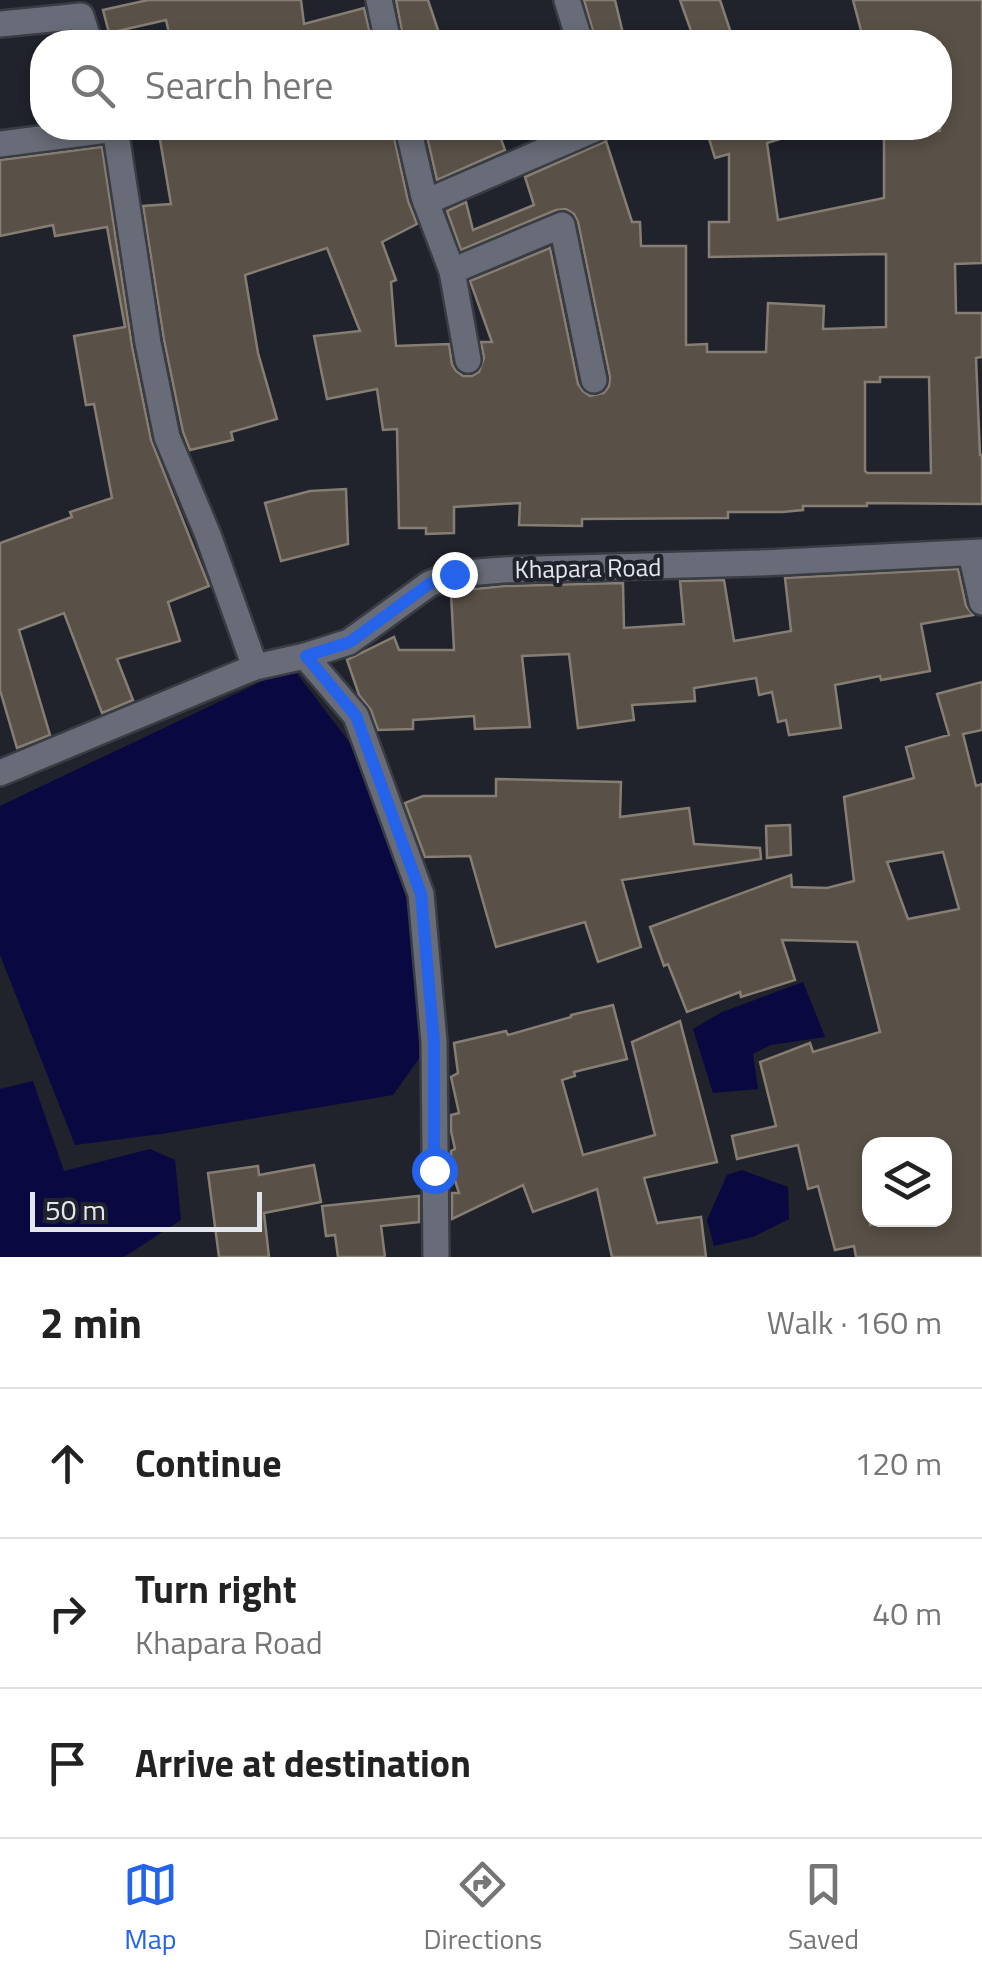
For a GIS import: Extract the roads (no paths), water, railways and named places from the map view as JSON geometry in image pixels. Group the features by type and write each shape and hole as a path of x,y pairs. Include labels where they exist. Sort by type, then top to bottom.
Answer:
{"street":[{"path":"379,0 385,30"},
{"path":"566,0 576,30"},
{"path":"0,24 81,16 85,30"},
{"path":"0,144 30,140"},
{"path":"117,140 167,437 208,534 255,667"},
{"path":"411,140 426,202 452,271 468,360"},
{"path":"426,202 569,140"},
{"path":"452,271 562,225 594,380"},
{"path":"976,552 982,602"},
{"name":"Khapara Road","path":"0,773 255,667 350,642 429,584 454,574 976,552"},
{"path":"306,656 356,716 421,894 434,1042 436,1257"}]}
